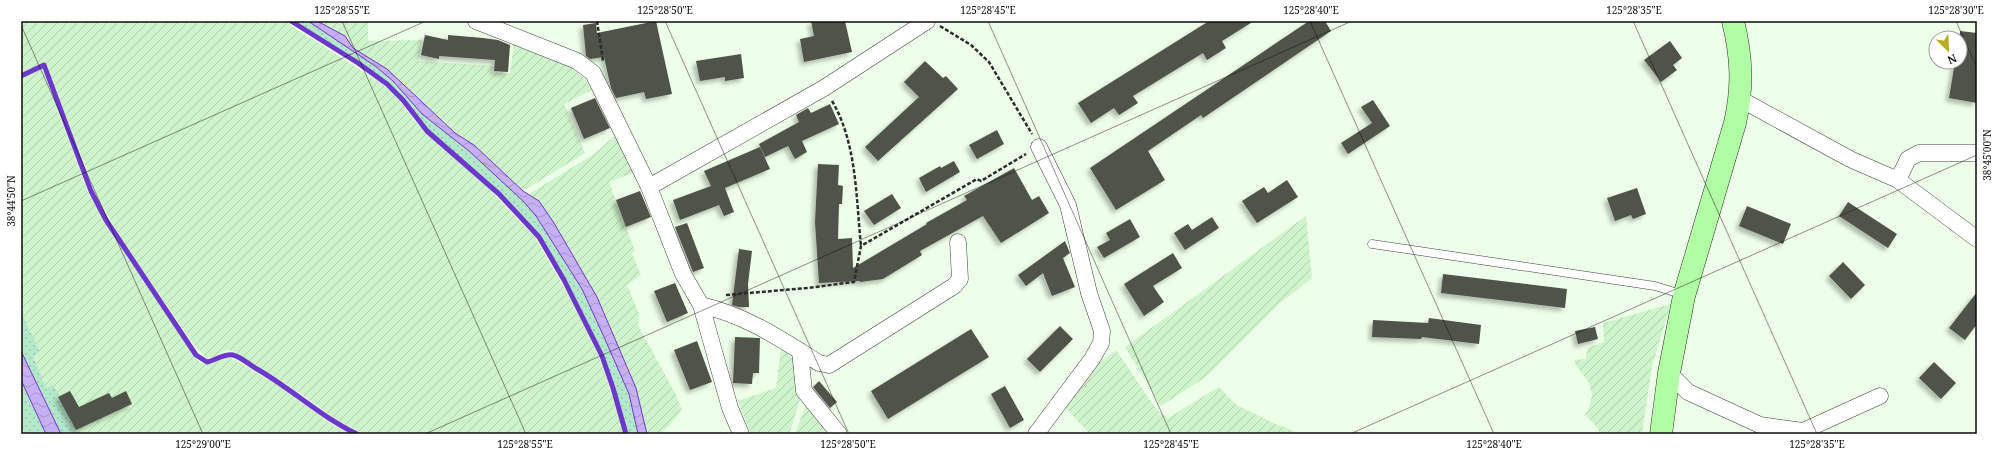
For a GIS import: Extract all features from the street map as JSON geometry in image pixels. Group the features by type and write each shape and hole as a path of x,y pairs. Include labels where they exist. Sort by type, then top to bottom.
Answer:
{"street":[{"path":"476,21 577,61 593,73 649,187 683,274 701,305 730,408 741,434"},
{"path":"1661,434 1669,374 1684,296 1735,123 1740,99 1741,73 1733,21"},
{"path":"649,187 824,88 932,23"},
{"path":"1740,99 1850,159 1898,180 1977,239"},
{"path":"1036,434 1092,359 1101,343 1102,331 1089,293 1068,206 1039,147"},
{"path":"1898,180 1908,159 1919,153 1977,153"},
{"path":"701,305 726,311 758,325 819,362 829,365 954,286 960,279 958,242"},
{"path":"800,351 804,391 839,434"},
{"path":"1669,374 1688,392 1760,425 1803,431 1880,396"}],"lane":[{"path":"1372,244 1655,286 1684,296"}],"path":[{"path":"593,73 604,64 598,21"},
{"path":"861,246 977,179 981,181 1039,147 988,62 970,45 932,23"},
{"path":"701,305 724,295 807,288 854,282 861,246 854,166 839,114 824,88"}],"green space":[{"path":"21,21 287,21 290,25 381,83 400,100 411,117 425,132 489,189 535,237 573,303 600,359 625,434 365,434 340,422 285,383 233,351 226,350 214,357 207,358 194,345 124,243 99,201 45,63 21,74"},
{"path":"294,21 308,21 375,66 393,81 422,114 469,151 523,201 536,216 582,289 629,394 638,434 628,434 610,373 603,355 573,292 540,236 500,192 428,129 400,93 389,83"},
{"path":"317,21 368,21 368,41 422,40 418,61 493,66 492,73 510,73 514,43 561,61 574,69 585,79 592,90 564,104 585,153 523,191 474,145 455,133 442,122 387,69 353,48 345,36"},
{"path":"42,68 89,194 110,230 195,358 201,363 210,364 229,357 283,388 336,427 352,434 78,434 54,385 46,388 33,356 40,352 21,311 21,78"},
{"path":"616,135 633,173 609,182 635,251 632,253 641,275 627,285 639,314 638,325 675,393 682,410 669,426 659,434 647,434 636,388 597,297 554,223 539,201 529,194 591,156"},
{"path":"1306,216 1312,278 1278,305 1206,377 1161,406 1125,347"},
{"path":"1671,304 1652,366 1642,434 1600,434 1597,427 1585,415 1589,408 1592,395 1589,382 1576,366 1574,360 1586,359 1587,348 1604,342 1603,323"},
{"path":"21,311 40,352 33,356 46,388 54,385 78,434 61,434 21,351"},
{"path":"781,348 792,356 797,370 801,396 790,432 789,434 751,434 738,401 776,388"},
{"path":"1116,350 1156,409 1168,418 1219,387 1235,404 1271,422 1294,431 1292,434 1090,434 1064,406 1091,369"},
{"path":"21,380 46,434 25,434 21,426"},
{"path":"806,404 830,434 795,434"}],"water":[{"path":"308,21 317,21 345,36 353,48 387,69 455,133 474,145 523,191 539,201 554,223 597,297 636,388 647,434 638,434 629,394 582,289 536,216 523,201 469,151 422,114 393,81 375,66"},
{"path":"21,351 61,434 46,434 21,380"}],"building":[{"path":"656,21 672,94 646,99 644,92 616,98 611,88 604,57 590,59 586,56 583,25 596,23 597,33"},
{"path":"811,21 845,21 852,52 804,62 800,39 814,36"},
{"path":"1209,21 1254,21 1222,41 1226,48 1207,60 1203,53 1133,96 1138,103 1119,115 1114,108 1091,123 1078,103"},
{"path":"1309,21 1325,21 1331,31 1203,118 1201,115 1148,151 1165,180 1116,210 1090,168"},
{"path":"1968,32 1977,33 1977,103 1949,98 1954,70 1968,70"},
{"path":"425,35 448,40 448,35 483,38 498,40 510,45 508,72 494,71 495,60 439,56 439,59 421,55"},
{"path":"1670,41 1682,58 1673,65 1677,70 1661,82 1644,60"},
{"path":"741,54 744,78 725,81 725,77 700,81 696,61"},
{"path":"925,61 943,78 946,76 958,89 878,161 865,147 919,97 904,82"},
{"path":"595,98 610,128 584,139 571,108"},
{"path":"1373,100 1390,126 1348,154 1341,143 1372,123 1361,107"},
{"path":"830,104 839,124 802,141 807,152 795,159 788,146 765,157 759,144 799,122 796,115 808,108 811,113"},
{"path":"997,130 1004,144 977,159 969,145"},
{"path":"760,147 770,169 725,188 734,212 724,216 719,205 680,220 673,200 711,186 704,171"},
{"path":"954,161 960,172 926,192 919,178 940,166 941,168"},
{"path":"818,164 839,165 838,185 843,186 842,204 839,204 838,239 852,238 853,268 927,224 926,223 967,200 964,196 1014,168 1032,200 1039,196 1049,213 1001,243 983,216 920,251 922,255 883,279 860,282 819,283 815,222"},
{"path":"1287,180 1298,197 1257,223 1242,201 1264,187 1268,193"},
{"path":"1637,188 1646,214 1633,219 1631,215 1615,221 1607,198"},
{"path":"640,191 651,217 626,227 616,200"},
{"path":"892,194 901,208 874,225 864,211"},
{"path":"1848,202 1897,234 1888,248 1839,216"},
{"path":"1747,206 1791,224 1783,244 1739,226"},
{"path":"1212,217 1219,228 1185,250 1174,233 1188,224 1192,230"},
{"path":"1130,219 1140,237 1104,258 1097,247 1110,240 1106,233"},
{"path":"687,223 704,268 693,272 675,227"},
{"path":"1065,241 1070,253 1063,258 1075,287 1052,296 1043,273 1026,286 1018,275"},
{"path":"739,249 752,251 748,284 749,307 732,305"},
{"path":"1173,253 1182,268 1153,286 1164,302 1144,316 1124,284"},
{"path":"1843,262 1865,285 1851,299 1829,276"},
{"path":"1443,274 1567,289 1565,308 1441,293"},
{"path":"675,283 688,313 667,322 654,291"},
{"path":"1977,292 1977,324 1965,340 1949,328"},
{"path":"1429,318 1481,325 1479,344 1422,337 1421,339 1372,337 1373,320 1428,323"},
{"path":"1060,326 1073,339 1040,372 1027,359"},
{"path":"1595,327 1598,339 1578,344 1575,331"},
{"path":"971,329 989,357 888,419 871,391"},
{"path":"735,337 760,338 759,373 753,373 752,384 733,383"},
{"path":"697,341 712,382 690,390 674,350"},
{"path":"1934,362 1956,383 1941,399 1919,378"},
{"path":"819,381 837,402 830,408 813,387"},
{"path":"1005,386 1024,420 1010,428 991,394"},
{"path":"70,391 79,407 109,393 112,398 126,391 132,404 76,430 58,397"}],"waterway":[{"path":"291,21 358,63 387,84 403,100 427,131 499,194 539,237 564,280 602,356 626,434"},
{"path":"21,76 44,65 91,191 106,220 196,355 207,362 227,355 239,357 331,419 357,434"}]}
